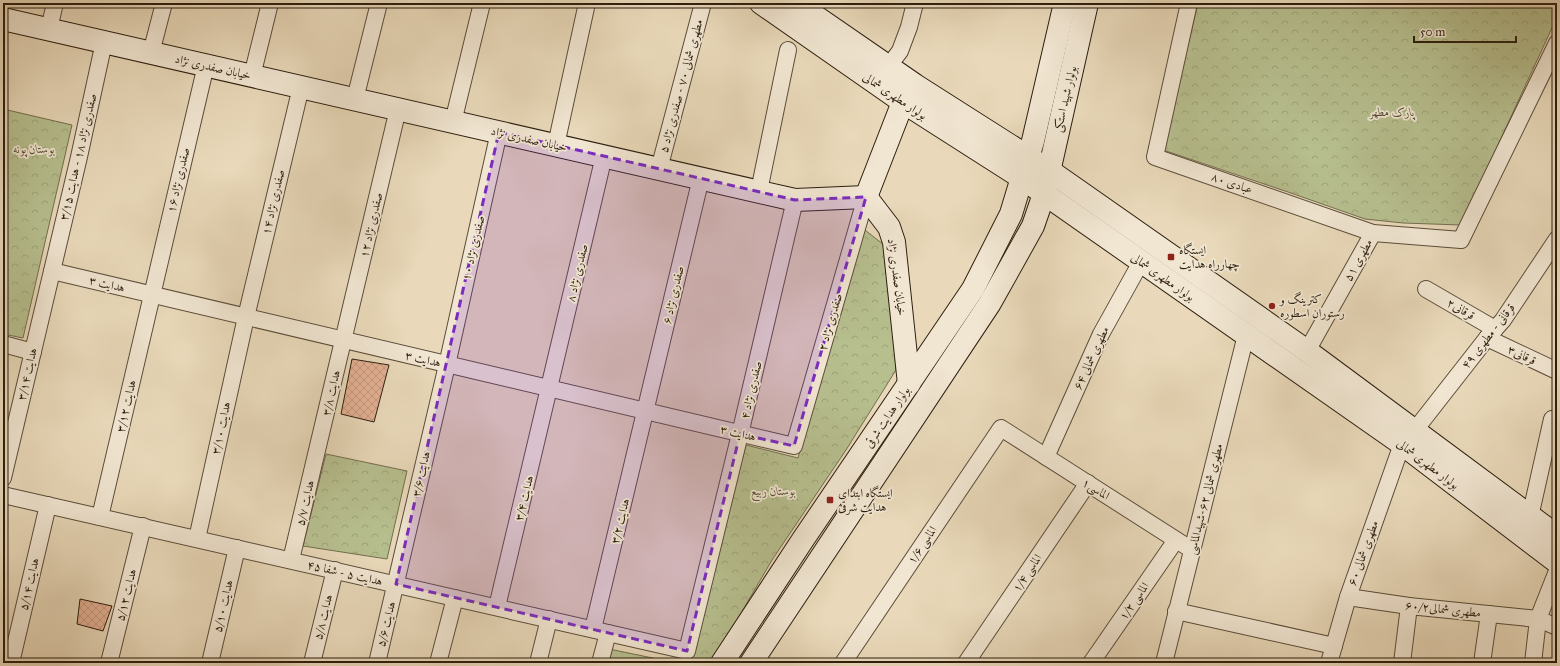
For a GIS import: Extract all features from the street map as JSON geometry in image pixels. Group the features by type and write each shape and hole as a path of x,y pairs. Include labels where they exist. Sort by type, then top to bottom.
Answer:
{"main road":[{"name":"بولوار مطهری شمالی","path":"762,3 1025,168 1044,194 1246,335 1408,437"},
{"name":"بولوار مطهری شمالی","path":"796,3 888,67 909,94"},
{"name":"بولوار شهید استکی","path":"1025,168 1033,141 1065,3"},
{"name":"بولوار شهید استکی","path":"1044,194 1087,3"},
{"name":"خیابان صفدری نژاد","path":"3,19 795,200 866,197 889,227 894,242 910,384"},
{"path":"866,197 909,94"},
{"name":"بولوار مطهری شمالی","path":"1025,168 1050,171 1307,351 1408,437 1526,526 1557,562"},
{"name":"بولوار هدایت شرقی","path":"722,663 802,541 910,384 973,289 1011,214 1025,168"},
{"name":"بولوار هدایت شرقی","path":"751,663 990,303 1033,226 1044,194"},
{"name":"بولوار مطهری شمالی","path":"1526,526 1557,536"}],"street":[{"path":"49,29 55,3"},
{"path":"152,53 164,3"},
{"path":"252,76 270,3"},
{"path":"355,99 379,3"},
{"path":"454,122 482,3"},
{"path":"556,145 587,3"},
{"name":"مطهری شمالی ۷۰ - صفدری نژاد ۵","path":"658,168 703,3"},
{"path":"888,67 900,51 909,27 915,3"},
{"name":"عبادی ۸۰","path":"1189,3 1155,157 1373,233 1461,240 1557,43"},
{"name":"صفدری نژاد ۱۸ - هدایت ۳/۱۵","path":"52,271 104,42"},
{"path":"759,191 788,50"},
{"name":"صفدری نژاد ۱۶","path":"151,294 206,65"},
{"name":"صفدری نژاد ۱۴","path":"246,317 301,87"},
{"name":"صفدری نژاد ۱۲","path":"344,340 398,109"},
{"name":"صفدری نژاد ۱۰","path":"447,365 500,132"},
{"name":"صفدری نژاد ۸","path":"550,389 604,156"},
{"name":"صفدری نژاد ۶","path":"646,412 701,178"},
{"name":"صفدری نژاد ۲","path":"794,446 866,197"},
{"name":"صفدری نژاد ۴","path":"687,651 795,200"},
{"name":"مطهری ۵۱","path":"1307,351 1373,233"},
{"name":"قرقانی - مطهری ۴۹","path":"1408,437 1503,320 1556,244"},
{"name":"مطهری شمالی ۶۴","path":"1046,457 1101,334 1141,262"},
{"name":"هدایت ۳","path":"52,271 794,446"},
{"name":"هدایت ۳/۱۴","path":"3,478 52,271"},
{"name":"قرقانی۲","path":"1426,289 1491,333"},
{"name":"هدایت ۳/۱۲","path":"100,517 151,294"},
{"name":"هدایت ۳/۱۰","path":"197,539 246,317"},
{"name":"قرقانی۳","path":"1491,333 1557,371"},
{"name":"مطهری شمالی ۶۲-شهیدالماسی","path":"1164,663 1246,335"},
{"name":"هدایت ۳/۸","path":"318,445 344,340"},
{"path":"3,344 33,352"},
{"name":"هدایت ۳/۶","path":"396,584 447,365"},
{"name":"هدایت ۳/۴","path":"497,607 550,389"},
{"name":"هدایت ۳/۲","path":"600,663 601,631 646,412"},
{"path":"1526,526 1552,419"},
{"name":"الماسی۱","path":"1001,428 1192,550"},
{"name":"الماسی ۱/۶","path":"843,663 1001,428"},
{"name":"مطهری شمالی ۶۰","path":"1330,663 1348,597 1408,437"},
{"name":"هدایت ۵/۷","path":"291,560 318,445"},
{"name":"الماسی ۱/۴","path":"966,663 1088,483"},
{"name":"هدایت ۵ - شفا ۴۵","path":"3,495 687,651"},
{"name":"هدایت ۵/۱۴","path":"11,663 48,505"},
{"name":"هدایت ۵/۱۲","path":"109,663 143,526"},
{"name":"الماسی ۱/۲","path":"1091,663 1176,540"},
{"name":"هدایت ۵/۱۰","path":"210,663 237,548"},
{"name":"هدایت ۵/۸","path":"312,663 335,570"},
{"path":"1533,663 1538,619 1557,571"},
{"name":"هدایت ۵/۶","path":"377,663 396,584"},
{"name":"مطهری شمالی۶۰/۲","path":"1348,597 1409,606 1538,619 1557,627"},
{"path":"438,663 455,598"},
{"path":"1402,663 1409,606"},
{"path":"1176,611 1334,646"},
{"path":"1482,663 1489,614"},
{"path":"538,663 549,619"}],"highlighted area":[{"path":"499,132 795,200 866,197 794,446 740,434 687,651 396,584"}],"green space":[{"name":"پارک مطهر","path":"1198,3 1557,3 1557,17 1461,225 1403,223 1365,219 1163,150"},
{"name":"بوستان پونه","path":"3,109 72,125 23,338 3,334"},
{"name":"بوستان ربیع","path":"861,227 888,248 896,370 846,450 772,560 712,663 688,663 746,445 798,458"},
{"path":"326,454 407,471 387,559 303,546"},
{"path":"609,649 677,663 606,663"}],"building":[{"path":"352,359 389,365 374,422 341,414"},
{"path":"80,599 112,606 103,631 77,624"}],"place":[{"name":"ایستگاه چهارراه هدایت","path":"1171,257"},
{"name":"کترینگ و رستوران اسطوره","path":"1272,306"},
{"name":"ایستگاه ابتدای هدایت شرقی","path":"830,500"}]}
